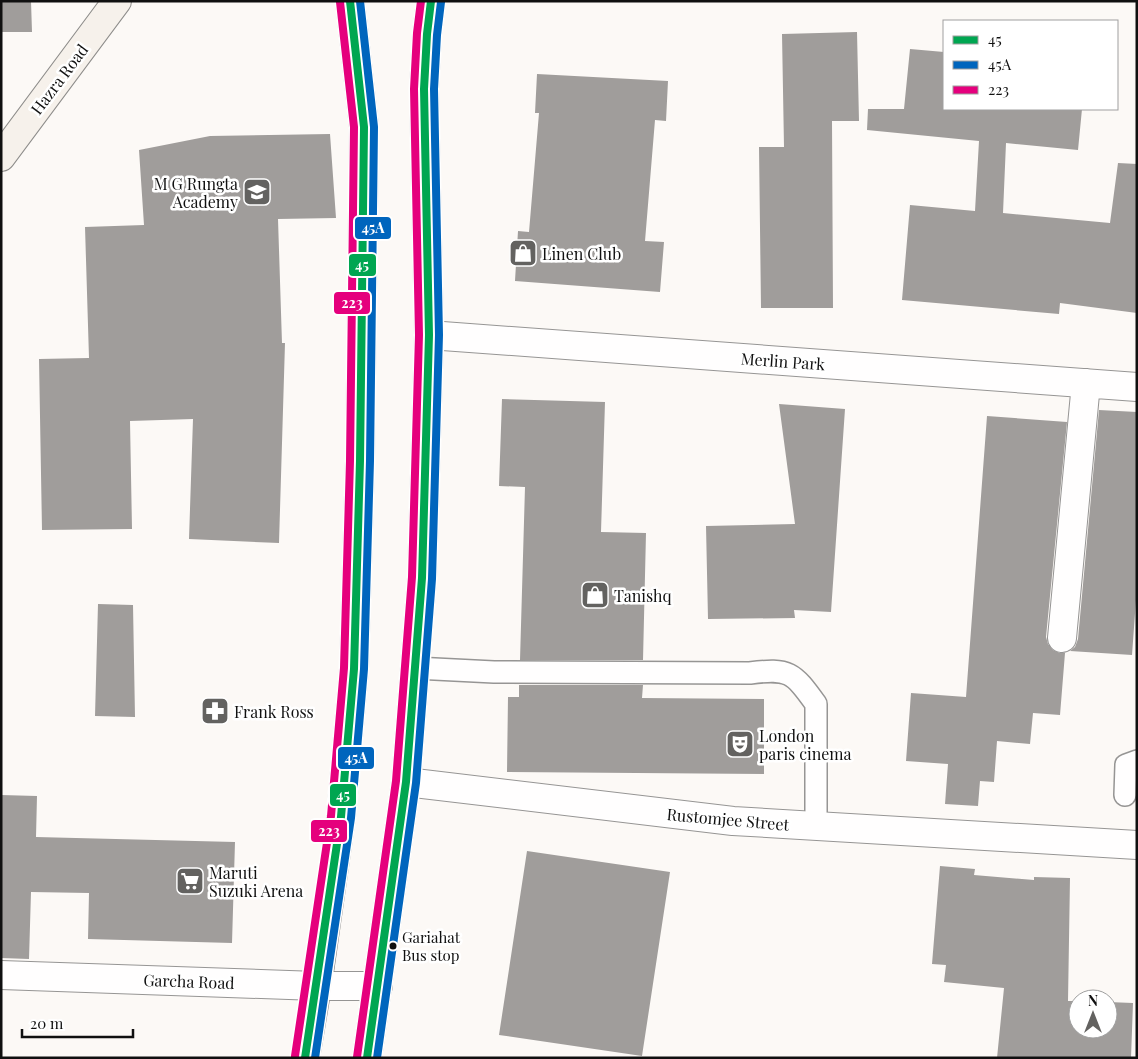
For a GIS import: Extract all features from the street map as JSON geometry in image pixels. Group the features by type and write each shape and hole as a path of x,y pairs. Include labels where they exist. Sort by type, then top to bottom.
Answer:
{"main road":[{"name":"Hazra Road","path":"1,157 117,1"},
{"path":"305,1058 318,986 342,817 354,669 360,462 364,127 350,1"},
{"path":"367,1058 406,782 422,578 429,335 424,89 431,1"}],"street":[{"name":"Merlin Park","path":"429,335 1137,387"},
{"path":"1062,638 1086,383"},
{"name":"Rustomjee Street","path":"406,782 733,821 1137,845"},
{"name":"Garcha Road","path":"1,975 318,986 378,986"}],"lane":[{"path":"415,668 494,672 750,673 774,670 789,673 816,704 816,826"},
{"path":"1125,795 1126,765 1137,761"}],"building":[{"path":"1,1 31,1 32,32 1,32"},
{"path":"857,32 859,121 832,121 833,308 761,308 759,147 784,147 782,34"},
{"path":"910,49 943,52 943,110 1082,110 1078,150 1006,143 1003,213 1110,223 1118,163 1137,164 1137,313 1060,303 1059,314 902,300 910,205 975,211 979,141 867,130 868,109 904,109"},
{"path":"537,74 668,81 666,121 655,120 645,241 664,242 660,292 515,281 518,231 529,232 539,113 535,113"},
{"path":"330,134 336,218 278,219 282,343 285,343 279,543 189,539 193,419 130,421 132,529 42,530 39,359 89,358 85,227 144,225 139,150 210,136"},
{"path":"502,399 605,402 601,532 646,533 643,660 520,660 525,487 499,486"},
{"path":"779,404 845,409 831,612 794,610 795,618 708,619 706,526 795,524"},
{"path":"1099,410 1137,412 1137,586 1132,655 1070,651 1075,647 1078,639"},
{"path":"987,416 1067,422 1046,637 1048,644 1053,650 1065,653 1060,715 1033,713 1030,744 997,741 994,782 980,781 978,806 945,804 948,764 906,761 911,693 966,697"},
{"path":"98,604 133,605 135,717 95,716"},
{"path":"519,685 643,685 642,698 764,699 764,774 507,772 508,697 519,697"},
{"path":"1,795 37,796 36,837 235,842 232,943 88,939 89,893 31,892 29,959 1,958"},
{"path":"527,851 670,872 642,1056 499,1035"},
{"path":"940,866 975,869 974,875 1034,880 1034,877 1070,878 1068,1039 1118,1039 1118,1002 1133,1003 1131,1058 997,1058 1004,988 944,982 946,965 932,964"}],"transit line":[{"name":"45","path":"305,1058 341,817 354,669 360,461 364,127 350,1"},
{"name":"45A","path":"315,1058 351,818 364,669 370,461 374,127 360,1"},
{"name":"223","path":"357,1057 396,781 412,577 419,335 414,89 421,1"},
{"name":"45","path":"367,1058 406,782 422,578 429,335 424,89 431,1"},
{"name":"223","path":"295,1056 331,816 344,668 350,461 354,127 340,2"},
{"name":"45A","path":"377,1058 416,783 432,579 439,335 434,89 441,2"}],"place":[{"name":"M G Rungta Academy","path":"257,192"},
{"name":"Linen Club","path":"523,253"},
{"name":"Tanishq","path":"595,595"},
{"name":"Frank Ross","path":"215,711"},
{"name":"London paris cinema","path":"740,744"},
{"name":"Maruti Suzuki Arena","path":"190,881"},
{"name":"Gariahat Bus stop","path":"393,946"}]}
